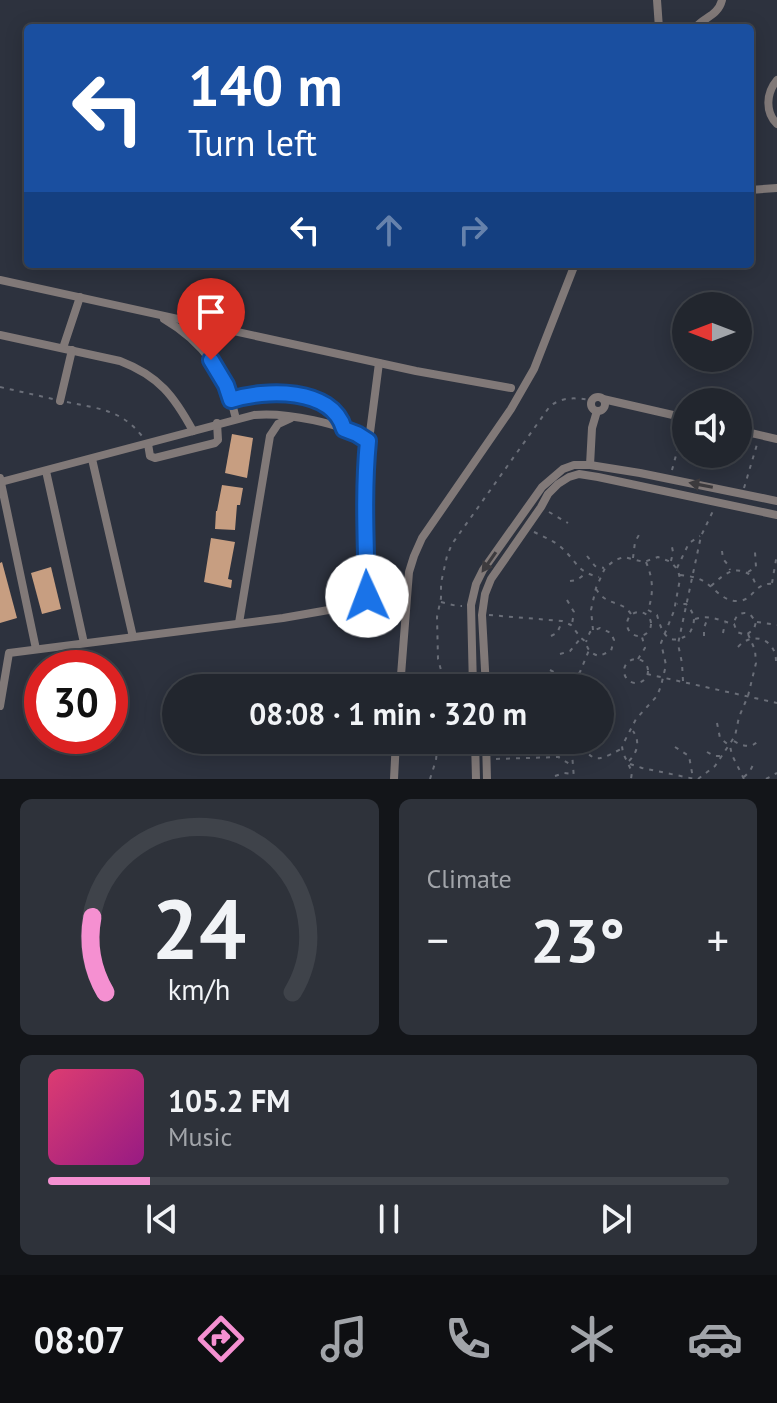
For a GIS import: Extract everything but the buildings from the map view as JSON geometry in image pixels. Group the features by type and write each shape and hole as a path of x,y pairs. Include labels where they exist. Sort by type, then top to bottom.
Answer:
{"street":[{"path":"657,0 659,24"},
{"path":"699,24 716,13 722,0"},
{"path":"777,80 771,87 768,103 777,124"},
{"path":"754,190 777,188"},
{"path":"401,674 408,581 414,556 430,525 511,409 534,369 573,268"},
{"path":"0,280 379,363 511,388"},
{"path":"60,401 80,297"},
{"path":"152,314 179,328 197,344 219,372 236,419"},
{"path":"197,344 198,335 205,325"},
{"path":"0,335 120,361 145,372 174,399 193,431"},
{"path":"0,706 9,653 351,607 364,601 367,596 365,471 379,363"},
{"path":"231,400 264,392 306,398 333,408 348,430"},
{"path":"597,411 591,407 596,397 672,415"},
{"path":"597,411 604,406 603,399"},
{"path":"590,465 592,428 597,411"},
{"path":"36,649 1,479 46,471 254,415 294,417 348,430 368,441"},
{"path":"254,415 264,423 270,436"},
{"path":"239,623 270,436 278,424 294,417"},
{"path":"148,444 150,456 155,458 215,443 218,440 217,423"},
{"path":"348,430 370,424"},
{"path":"752,433 777,439"},
{"path":"92,459 133,637"},
{"path":"473,674 471,605 476,584 483,570 563,469 590,465 777,501"},
{"path":"46,471 84,643"},
{"path":"639,485 640,473"},
{"path":"485,674 482,615 491,579 541,507 545,491 569,477 579,474 777,515"},
{"path":"394,779 395,754"},
{"path":"475,754 476,779"},
{"path":"486,754 487,779"},
{"path":"475,759 486,759"}],"path":[{"path":"0,387 116,413 134,426 148,444"},
{"path":"440,674 436,626 441,583 452,544 550,406 567,398 592,400"},
{"path":"743,493 759,435"},
{"path":"670,479 673,468"},
{"path":"683,681 678,644 701,536 717,503"},
{"path":"541,507 568,523"},
{"path":"526,529 559,545 585,573 601,577"},
{"path":"632,559 640,533"},
{"path":"677,568 689,543 701,536"},
{"path":"671,542 671,562"},
{"path":"722,551 729,571"},
{"path":"747,572 756,567 755,552"},
{"path":"772,583 777,554"},
{"path":"587,556 595,566 605,568"},
{"path":"593,630 591,610 596,588 605,568 612,562 620,558 646,562 658,557 677,568 680,575 675,604 661,648 666,665 657,696 639,714 622,748 614,752"},
{"path":"646,562 652,584 646,615"},
{"path":"710,587 729,571 738,570 754,578 757,587"},
{"path":"570,581 577,580 585,573"},
{"path":"680,575 692,576 723,597 737,602 748,598 757,587 777,584"},
{"path":"596,588 606,600 624,606 631,616"},
{"path":"567,600 574,612 571,625"},
{"path":"440,601 457,606 471,605"},
{"path":"648,610 657,615 664,634 679,640 689,634 695,619 686,604 675,604"},
{"path":"638,612 646,615 650,620 647,633 634,635 628,629 627,622 638,612"},
{"path":"776,661 773,649 765,641 737,632 734,624 736,617 742,613 750,614 756,622 777,625"},
{"path":"482,615 562,621 571,625 595,655 611,651 614,644 608,630 600,628 593,630 586,642"},
{"path":"695,619 709,616 734,624"},
{"path":"704,636 709,616"},
{"path":"551,636 557,633 562,621"},
{"path":"723,633 726,622"},
{"path":"738,647 750,636 756,622"},
{"path":"638,659 646,665 647,674 636,683 629,681 624,668 628,661 638,659 645,648 641,636"},
{"path":"629,762 642,768 696,779 715,766 733,740 748,696 756,663 750,636"},
{"path":"560,654 575,647 581,638"},
{"path":"579,674 589,650"},
{"path":"550,670 558,674"},
{"path":"647,674 777,703"},
{"path":"717,723 720,738 730,746 743,779 753,765"},
{"path":"629,762 638,744 631,729"},
{"path":"733,740 750,746 760,738"},
{"path":"675,747 689,756 696,779"},
{"path":"622,748 632,772 631,779"},
{"path":"707,752 723,756"},
{"path":"430,779 436,754"},
{"path":"486,759 558,757 565,754"},
{"path":"555,776 564,773 574,777 572,754"},
{"path":"586,754 595,758 611,754"},
{"path":"558,757 573,766"},
{"path":"766,779 777,773"}],"route":[{"path":"211,360 231,400 264,392 318,401 333,408 344,429 368,441 365,471 367,596"}]}
